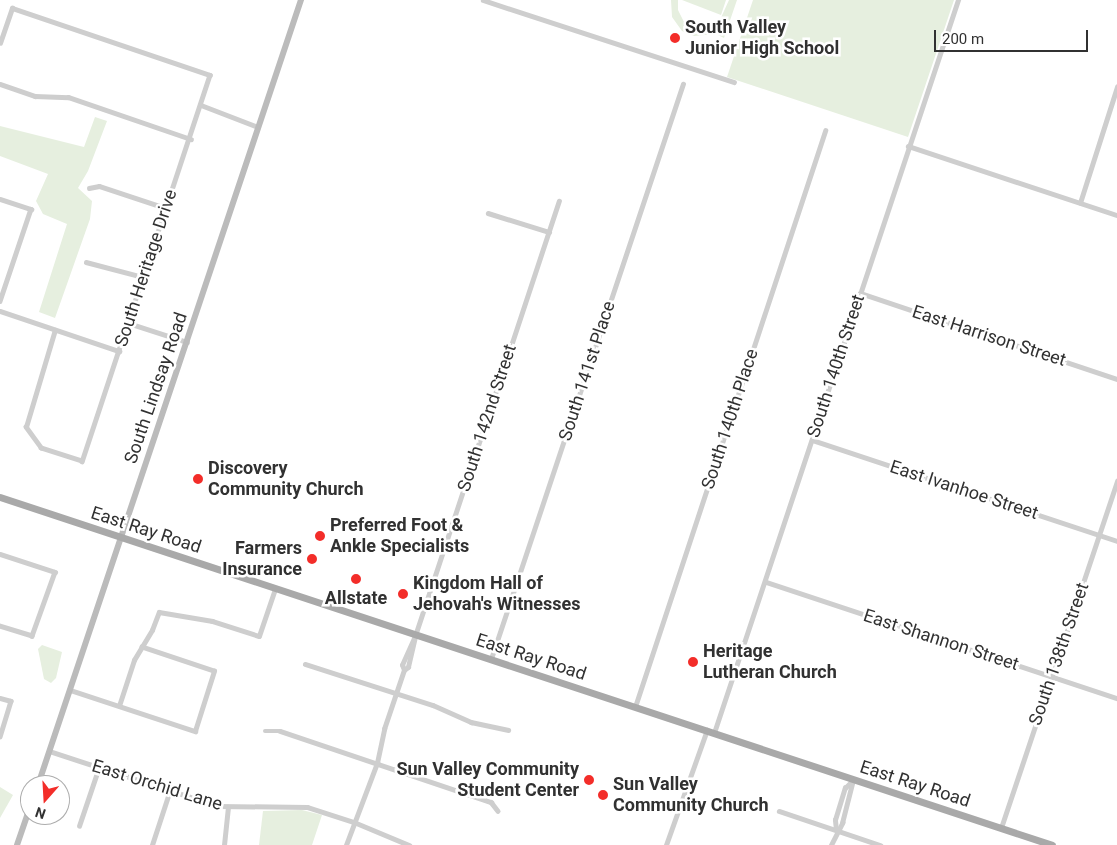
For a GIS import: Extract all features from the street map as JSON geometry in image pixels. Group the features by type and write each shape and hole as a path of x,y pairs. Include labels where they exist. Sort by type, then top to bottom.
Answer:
{"main road":[{"name":"South Lindsay Road","path":"41,775 301,0"},
{"name":"East Ray Road","path":"0,496 415,636 491,659 1052,845"},
{"path":"17,845 24,825"}],"street":[{"path":"483,0 734,82"},
{"name":"South 140th Street","path":"666,845 766,582 908,146 958,0"},
{"name":"South Heritage Drive","path":"0,43 12,8 210,75 82,462 41,448 26,427 55,330"},
{"path":"0,84 35,96 68,97 190,138"},
{"name":"South 141st Place","path":"491,659 683,84"},
{"path":"1080,202 1117,87"},
{"path":"201,105 258,127"},
{"name":"South 140th Place","path":"635,707 825,131"},
{"path":"908,146 1117,215"},
{"path":"89,188 99,186 166,208"},
{"path":"0,199 31,209 0,301"},
{"name":"South 142nd Street","path":"346,845 377,763 396,693 412,654 415,636 560,201"},
{"path":"488,213 549,232"},
{"path":"86,262 99,262 143,277"},
{"name":"East Harrison Street","path":"860,293 1117,379"},
{"path":"0,311 119,351"},
{"path":"128,323 187,342"},
{"name":"East Ivanhoe Street","path":"812,440 1117,541"},
{"name":"South 138th Street","path":"1001,828 1117,481"},
{"path":"0,554 54,572 32,636 0,626"},
{"name":"East Shannon Street","path":"766,582 1117,698"},
{"path":"119,706 134,660 159,612 212,621 259,636 275,589"},
{"path":"70,690 195,731 214,671 142,647"},
{"path":"305,664 396,693 471,722 508,730"},
{"path":"0,698 11,701 0,736"},
{"path":"265,731 280,731 491,802 498,811"},
{"name":"East Orchid Lane","path":"49,751 228,807 307,807 354,822 409,845"},
{"path":"79,826 99,767"},
{"path":"836,830 835,820 846,788 853,780"},
{"path":"831,845 836,830 842,823 853,780"},
{"path":"152,845 170,790"},
{"path":"224,845 228,807"},
{"path":"779,812 880,845"}],"green space":[{"path":"671,0 678,0 678,10 684,22 703,29 719,22 729,0 737,0 724,38 716,34 694,36 682,31 672,17"},
{"path":"682,0 726,0 721,15"},
{"path":"753,0 954,0 908,137 727,77"},
{"path":"95,117 107,121 88,171 78,188 92,201 90,219 55,318 39,312 67,224 43,214 36,201 48,174 0,156 0,126 84,147"},
{"path":"42,645 62,652 56,678 51,683 44,679 38,649"},
{"path":"0,787 13,795 0,818"},
{"path":"302,810 322,815 312,845 259,845 263,811"}],"waterway":[{"path":"99,519 101,514"}],"place":[{"name":"South Valley Junior High School","path":"675,38"},
{"name":"Discovery Community Church","path":"198,479"},
{"name":"Preferred Foot & Ankle Specialists","path":"320,536"},
{"name":"Farmers Insurance","path":"312,559"},
{"name":"Allstate","path":"356,579"},
{"name":"Kingdom Hall of Jehovah's Witnesses","path":"403,594"},
{"name":"Heritage Lutheran Church","path":"693,662"},
{"name":"Sun Valley Community Student Center","path":"589,780"},
{"name":"Sun Valley Community Church","path":"603,795"}]}
